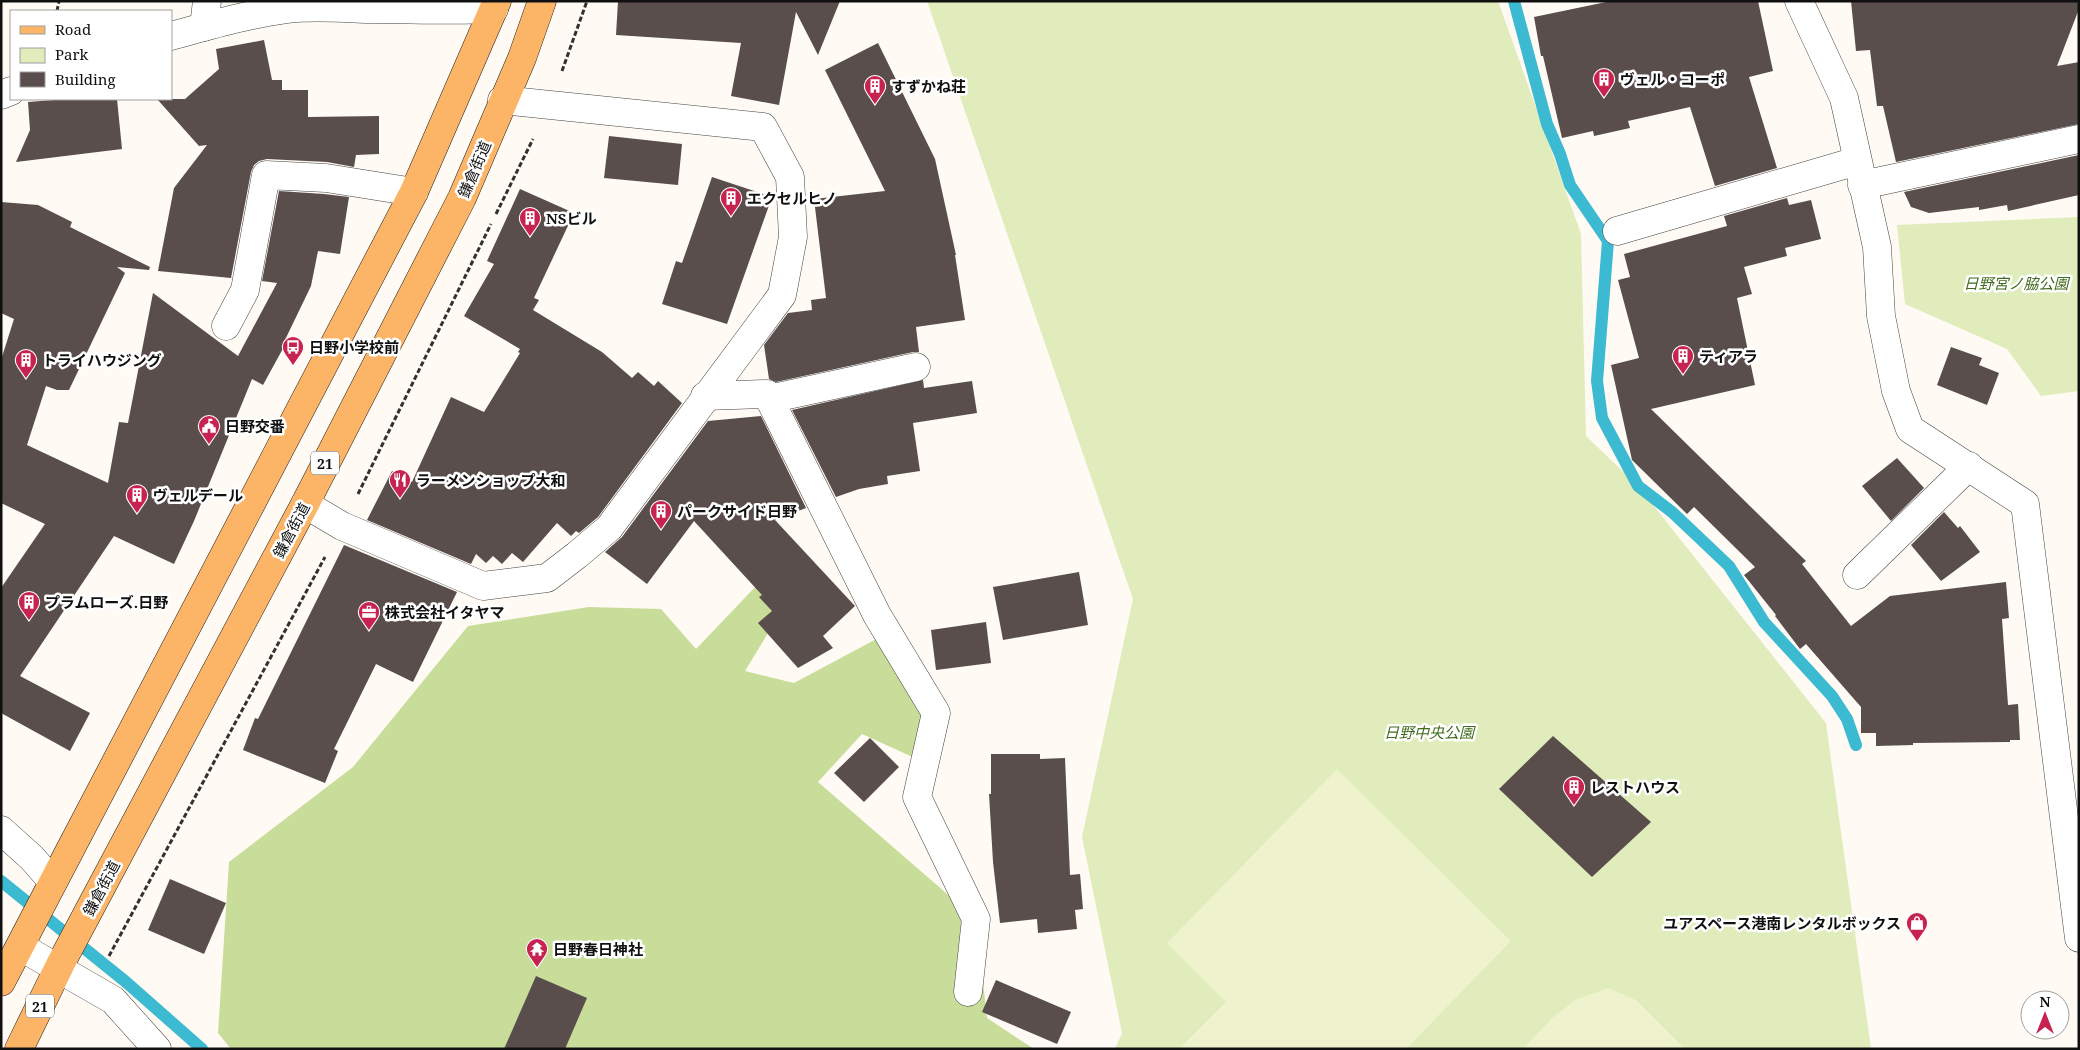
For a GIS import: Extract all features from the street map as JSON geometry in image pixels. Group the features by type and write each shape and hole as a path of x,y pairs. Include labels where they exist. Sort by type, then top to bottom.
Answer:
{"main road":[{"name":"鎌倉街道","path":"19,1049 59,966 305,504 462,198 502,100 522,58 542,1"},
{"path":"1,982 23,944 49,890 414,192 496,5"}],"street":[{"path":"1799,1 1844,98 1877,248 1881,316 1896,391 1910,430 1969,466 2025,504 2079,938"},
{"path":"172,35 206,14 329,7 458,11 496,5"},
{"path":"305,504 342,526 483,586 547,578 609,528 705,396 782,295 793,238 790,177 763,127 502,100"},
{"path":"1617,231 1860,173 2079,139"},
{"path":"226,326 245,290 266,174 326,178 414,192"},
{"path":"769,399 916,367"},
{"path":"705,396 766,394 877,615 936,712 917,797 976,919 968,992"},
{"path":"1858,575 1969,466"},
{"path":"1,830 32,858 49,890"},
{"path":"23,944 113,1000 157,1049"}],"green space":[{"name":"日野中央公園","path":"927,1 1498,1 1581,234 1586,436 1638,486 1826,723 1871,1049 1115,1049 1122,1033 1082,837 1133,599"},
{"name":"日野宮ノ脇公園","path":"2079,217 2079,391 2041,396 2007,349 1905,304 1897,225"},
{"path":"782,559 807,569 745,671 794,683 882,636 927,713 917,759 862,734 818,782 976,919 987,1018 1034,1049 231,1049 218,1033 229,862 353,767 468,626 589,607 661,609 696,649"},
{"path":"1337,769 1511,941 1406,1049 1179,1049 1226,1002 1167,943"},
{"path":"1608,988 1636,1000 1685,1049 1523,1049 1552,1018 1575,1000"}],"building":[{"path":"618,1 840,1 818,55 796,12 779,105 731,96 741,43 616,35"},
{"path":"1611,1 1758,1 1773,71 1749,77 1777,168 1715,186 1690,107 1628,121 1630,128 1594,136 1593,131 1562,138 1543,56 1541,56 1534,17"},
{"path":"1851,1 2079,1 2079,9 2057,66 2079,62 2079,124 1896,162 1883,106 1877,106 1870,50 1856,51"},
{"path":"264,40 272,80 282,80 282,90 308,90 308,117 379,116 379,154 356,155 354,167 327,162 267,159 259,161 254,165 251,172 231,278 158,271 174,188 207,145 199,146 158,100 185,99 219,69 216,49"},
{"path":"878,43 935,159 956,255 965,320 916,327 919,352 776,382 769,379 764,345 788,313 812,310 811,300 826,298 814,199 885,191 825,70"},
{"path":"117,100 122,149 16,162 30,130 28,102"},
{"path":"609,136 682,144 678,185 604,178"},
{"path":"2079,155 2079,195 2008,211 2007,205 1979,210 1979,207 1929,213 1911,207 1904,192"},
{"path":"712,177 772,197 727,324 662,304 676,261 682,263"},
{"path":"520,189 574,213 534,298 539,300 533,310 602,352 632,378 638,372 654,386 658,381 682,403 598,517 579,533 576,531 571,536 557,523 523,562 512,553 502,564 493,556 486,563 476,554 471,564 367,520 392,471 412,482 451,397 484,412 520,353 518,352 520,349 464,316 494,264 487,261"},
{"path":"279,191 349,197 340,254 318,251 311,286 284,342 286,343 263,385 252,379 194,521 174,564 114,536 20,676 90,713 70,751 1,713 1,588 45,524 1,503 1,360 14,319 1,313 1,202 38,205 72,222 70,227 150,267 149,270 117,267 125,273 69,390 57,390 46,386 27,445 108,483 119,422 128,423 153,293 238,356 277,283 262,281"},
{"path":"1787,198 1789,205 1811,200 1821,239 1785,248 1787,256 1744,267 1752,294 1737,298 1755,385 1651,409 1806,561 1802,564 1851,626 1890,596 2006,582 2009,618 2002,619 2008,705 2018,704 2020,740 2010,740 2010,742 1913,743 1913,745 1876,746 1876,733 1861,733 1861,707 1806,644 1800,649 1744,575 1755,567 1694,507 1687,514 1632,460 1611,365 1639,358 1618,280 1630,277 1624,254 1727,226 1724,216"},
{"path":"1951,347 1982,358 1979,365 1999,373 1987,405 1937,385"},
{"path":"923,380 924,388 972,381 977,413 913,423 920,471 887,476 888,484 859,489 836,497 792,410"},
{"path":"761,416 806,508 775,520 855,606 823,636 833,648 798,668 758,623 772,611 759,597 762,595 694,521 647,584 605,552 622,537 708,421"},
{"path":"1897,458 1924,488 1891,521 1862,486"},
{"path":"1944,512 1958,528 1960,526 1980,552 1941,581 1911,545"},
{"name":"株式会社イタヤマ","path":"344,545 457,592 413,682 376,664 334,749 338,751 325,783 243,750 255,718 258,719"},
{"path":"1079,572 1088,625 1003,640 993,587"},
{"path":"986,622 991,663 936,670 931,630"},
{"name":"レストハウス","path":"1553,736 1651,822 1592,877 1499,789"},
{"path":"870,738 899,767 864,802 834,773"},
{"path":"991,754 1040,754 1040,759 1065,758 1070,875 1080,874 1083,909 1075,910 1077,929 1038,933 1037,919 1000,923 993,862 989,794 991,794"},
{"path":"170,879 226,903 204,954 148,930"},
{"path":"536,976 587,998 565,1049 504,1049"},
{"path":"996,980 1071,1012 1057,1044 982,1012"}],"waterway":[{"path":"1514,1 1547,124 1560,154 1570,185 1608,241 1597,381 1602,418 1638,486 1672,512 1729,566 1764,622 1832,696 1847,719 1856,745"},
{"path":"1,881 126,982 202,1049"}],"place":[{"name":"ヴェル・コーポ","path":"1604,98"},
{"name":"すずかね荘","path":"875,105"},
{"name":"エクセルヒノ","path":"731,217"},
{"name":"NSビル","path":"530,237"},
{"name":"日野小学校前","path":"293,366"},
{"name":"ティアラ","path":"1683,375"},
{"name":"トライハウジング","path":"26,379"},
{"name":"日野交番","path":"209,445"},
{"name":"ラーメンショップ大和","path":"400,499"},
{"name":"ヴェルデール","path":"137,514"},
{"name":"パークサイド日野","path":"661,530"},
{"name":"プラムローズ.日野","path":"29,621"},
{"name":"株式会社イタヤマ","path":"369,631"},
{"name":"レストハウス","path":"1574,806"},
{"name":"ユアスペース港南レンタルボックス","path":"1917,942"},
{"name":"日野春日神社","path":"537,968"}]}
